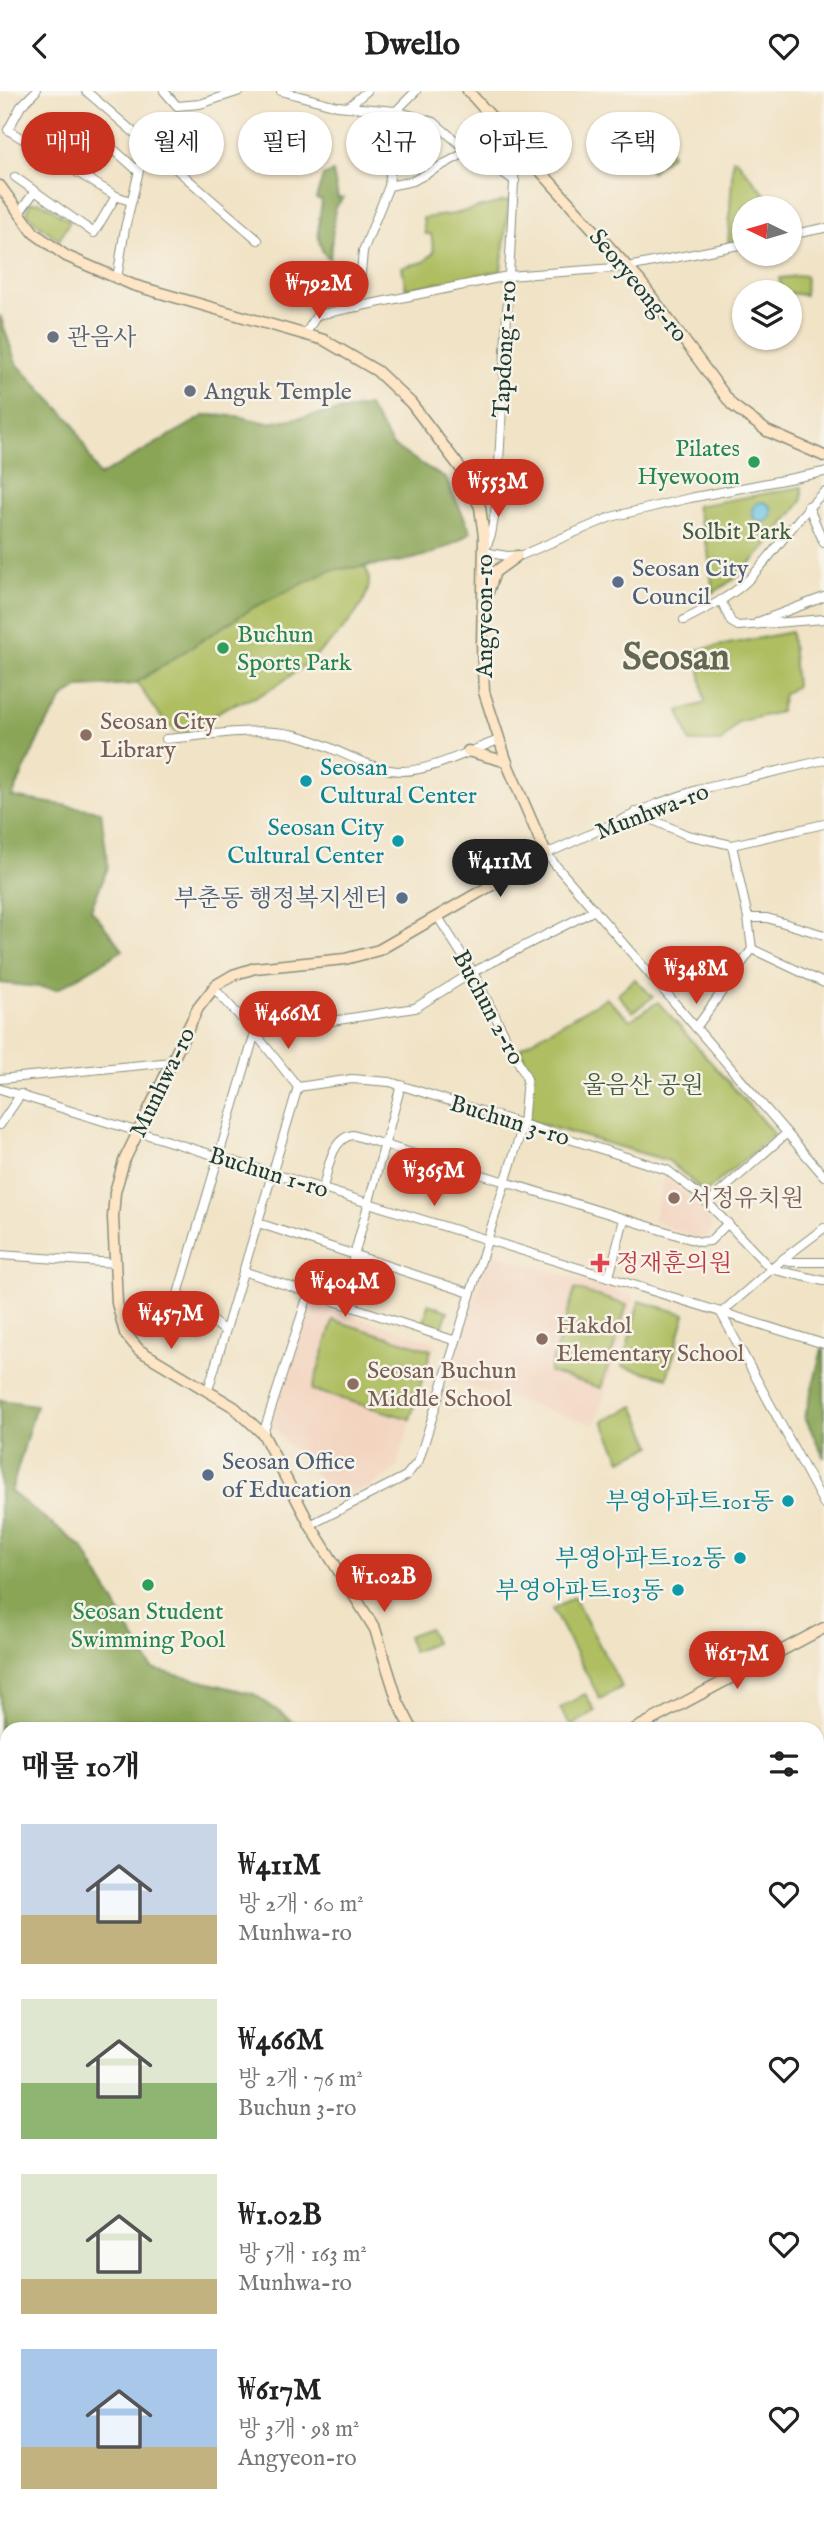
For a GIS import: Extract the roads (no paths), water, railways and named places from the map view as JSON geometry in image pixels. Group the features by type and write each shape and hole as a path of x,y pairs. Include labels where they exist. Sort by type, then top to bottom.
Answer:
{"street":[{"path":"21,138 8,130 21,106 36,91"},
{"path":"86,91 129,128"},
{"path":"164,91 177,106 200,104 240,91"},
{"path":"281,91 348,107 396,111 434,122 455,138"},
{"path":"348,107 367,91"},
{"path":"358,307 363,251 389,186 396,111 416,91"},
{"name":"Seoryeong-ro","path":"468,91 487,112"},
{"path":"115,150 129,162"},
{"path":"389,186 413,181 455,158"},
{"path":"81,175 116,197 130,201"},
{"path":"117,279 137,175"},
{"path":"184,175 258,240"},
{"path":"506,175 515,181"},
{"name":"Tapdong 1-ro","path":"484,552 491,535 496,509 515,175"},
{"name":"Seoryeong-ro","path":"544,175 628,267 738,411 767,431 824,456"},
{"path":"15,177 94,233 116,197"},
{"name":"Angyeon-ro","path":"0,186 34,233 54,248 117,279 306,333 345,351 406,396 450,453 471,487 481,513 484,552 484,692 507,762 546,854"},
{"path":"19,213 36,191"},
{"path":"802,232 824,228"},
{"path":"306,333 317,315 508,276 628,267 732,246"},
{"path":"483,599 487,597 495,572 517,556 538,550 611,517 690,498 824,472"},
{"path":"684,620 721,600 751,576 808,506 824,492"},
{"path":"808,506 824,543"},
{"path":"484,552 517,556"},
{"path":"746,626 824,597"},
{"path":"721,600 733,624 746,626 824,619"},
{"path":"166,739 252,732 285,733 396,771 418,769 499,740"},
{"path":"468,751 507,762"},
{"name":"Munhwa-ro","path":"408,1722 398,1702 374,1629 310,1525 263,1434 243,1414 139,1350 130,1341 118,1313 113,1217 115,1192 124,1161 198,1008 214,987 233,975 255,968 345,959 370,953 439,917 546,854 635,812 697,790 824,760"},
{"path":"635,812 687,835 732,845 824,824"},
{"path":"696,1028 752,949 732,845"},
{"path":"546,854 824,1176"},
{"path":"255,1033 415,1008 473,972 595,910"},
{"name":"Buchun 2-ro","path":"310,1525 403,1478 414,1468 425,1445 523,1125 527,1079 473,972 439,917"},
{"path":"748,918 766,918 824,935"},
{"path":"752,949 824,983"},
{"path":"208,1390 298,1087 214,987"},
{"path":"225,1331 177,1295 255,1033"},
{"path":"0,1079 172,1062"},
{"name":"Buchun 3-ro","path":"298,1087 363,1078 401,1085 667,1170 708,1203 771,1269"},
{"path":"341,1303 401,1085"},
{"name":"Buchun 1-ro","path":"0,1089 824,1344"},
{"path":"0,1125 21,1094"},
{"path":"708,1203 787,1133"},
{"path":"323,1188 336,1146 344,1137 353,1135 702,1243 710,1241 728,1223"},
{"path":"609,1277 624,1219"},
{"path":"258,1223 470,1293"},
{"path":"824,1228 783,1259 721,1313 824,1504"},
{"path":"0,1255 115,1263"},
{"path":"783,1259 824,1262"},
{"path":"771,1269 824,1282"},
{"path":"243,1271 456,1341"},
{"path":"263,1434 309,1292"},
{"path":"648,1722 824,1628"}],"water":[{"path":"758,502 766,502 772,512 766,522 758,522 752,516 752,508"}],"place":[{"name":"관음사","path":"53,337"},
{"name":"Anguk Temple","path":"190,391"},
{"name":"Pilates Hyewoom","path":"754,462"},
{"name":"Seosan City Council","path":"618,582"},
{"name":"Buchun Sports Park","path":"223,648"},
{"name":"Seosan City Library","path":"86,735"},
{"name":"Seosan Cultural Center","path":"306,781"},
{"name":"Seosan City Cultural Center","path":"398,841"},
{"name":"부춘동 행정복지센터","path":"402,898"},
{"name":"서정유치원","path":"674,1198"},
{"name":"정재훈의원","path":"600,1263"},
{"name":"Hakdol Elementary School","path":"542,1339"},
{"name":"Seosan Buchun Middle School","path":"353,1384"},
{"name":"Seosan Office of Education","path":"208,1475"},
{"name":"부영아파트101동","path":"788,1501"},
{"name":"부영아파트102동","path":"740,1558"},
{"name":"Seosan Student Swimming Pool","path":"148,1585"},
{"name":"부영아파트103동","path":"678,1590"}],"district":[{"name":"Seosan","path":"676,656"}],"park label":[{"name":"Solbit Park","path":"737,531"},
{"name":"울음산 공원","path":"643,1085"}]}
